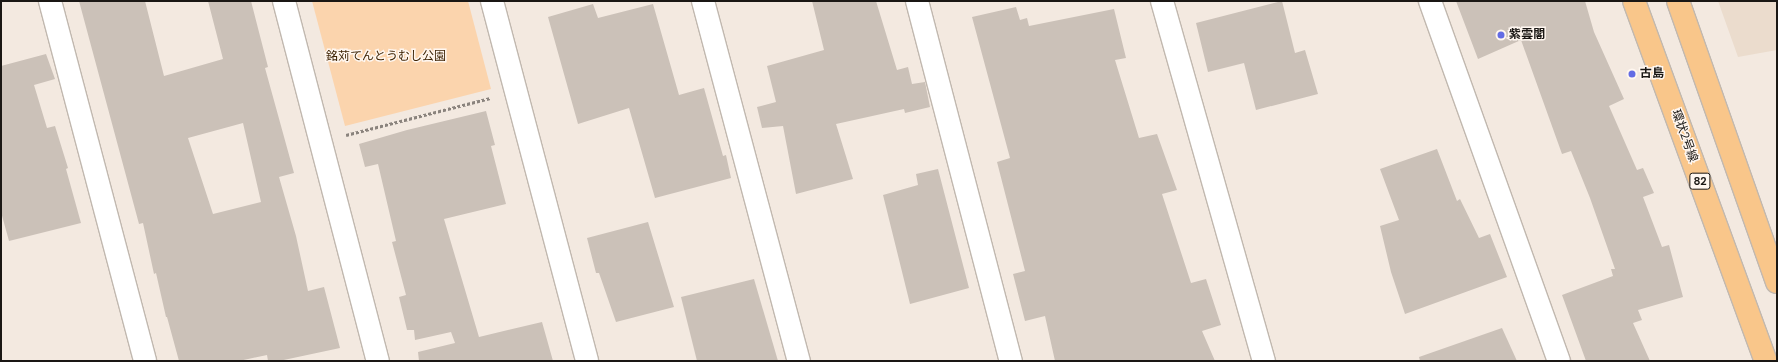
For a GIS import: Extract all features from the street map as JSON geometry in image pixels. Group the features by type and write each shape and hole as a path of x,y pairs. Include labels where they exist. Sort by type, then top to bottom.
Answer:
{"main road":[{"name":"環状2号線","path":"1634,1 1766,361"},
{"path":"1678,1 1777,282"}],"street":[{"path":"50,1 145,361"},
{"path":"284,1 378,361"},
{"path":"492,1 587,361"},
{"path":"703,1 799,361"},
{"path":"917,1 1012,361"},
{"path":"1162,1 1264,361"},
{"path":"1430,1 1559,361"}],"path":[{"path":"341,136 516,91"}],"shaded area":[{"path":"1718,1 1777,1 1777,50 1738,57"}],"green space":[{"name":"銘苅てんとうむし公園","path":"312,1 468,1 491,89 345,126"}],"building":[{"path":"79,1 145,1 164,76 223,59 208,1 251,1 268,67 265,68 294,173 279,177 296,236 308,291 324,287 340,348 279,361 268,361 267,355 239,361 179,361 166,317 156,273 154,274 143,223 139,224","holes":["243,123 261,202 213,214 188,138"]},
{"path":"812,1 876,1 897,70 908,67 912,84 925,82 930,107 905,113 904,109 836,124 853,179 796,194 783,126 762,128 757,107 776,102 767,66 824,50"},
{"path":"1282,1 1295,53 1305,50 1318,94 1256,110 1244,63 1208,72 1196,23"},
{"path":"1456,1 1585,1 1594,32 1624,99 1609,106 1637,170 1643,168 1654,193 1643,197 1662,247 1669,245 1683,297 1638,310 1642,320 1633,323 1650,361 1586,361 1562,295 1613,276 1611,269 1615,269 1590,198 1571,151 1562,154 1521,40 1478,59"},
{"path":"593,4 598,18 653,4 679,95 704,88 723,156 726,155 731,178 655,198 629,108 578,124 548,17"},
{"path":"1016,7 1020,20 1027,18 1029,26 1114,9 1126,58 1115,60 1139,138 1157,134 1177,190 1162,194 1191,283 1206,279 1221,325 1202,331 1215,361 1055,361 1045,316 1025,321 1013,274 1025,271 997,162 1010,158 972,17"},
{"path":"46,54 55,79 34,85 47,128 55,126 68,168 66,169 81,223 9,241 1,212 1,66"},
{"path":"486,111 495,145 491,146 506,204 444,219 479,337 542,322 553,361 419,361 418,352 455,343 451,332 415,340 414,330 407,330 399,297 406,295 392,242 396,241 378,164 365,167 359,144 407,130"},
{"path":"1437,149 1457,201 1460,199 1479,238 1490,234 1507,277 1405,314 1391,272 1380,226 1399,220 1380,169"},
{"path":"938,169 969,288 910,304 883,195 918,185 916,174"},
{"path":"648,222 674,307 616,322 599,273 596,273 587,238"},
{"path":"754,279 778,361 697,361 681,297"},
{"path":"1502,328 1517,361 1420,361 1419,357"}],"place":[{"name":"紫雲閣","path":"1501,35"},
{"name":"古島","path":"1632,74"}]}
